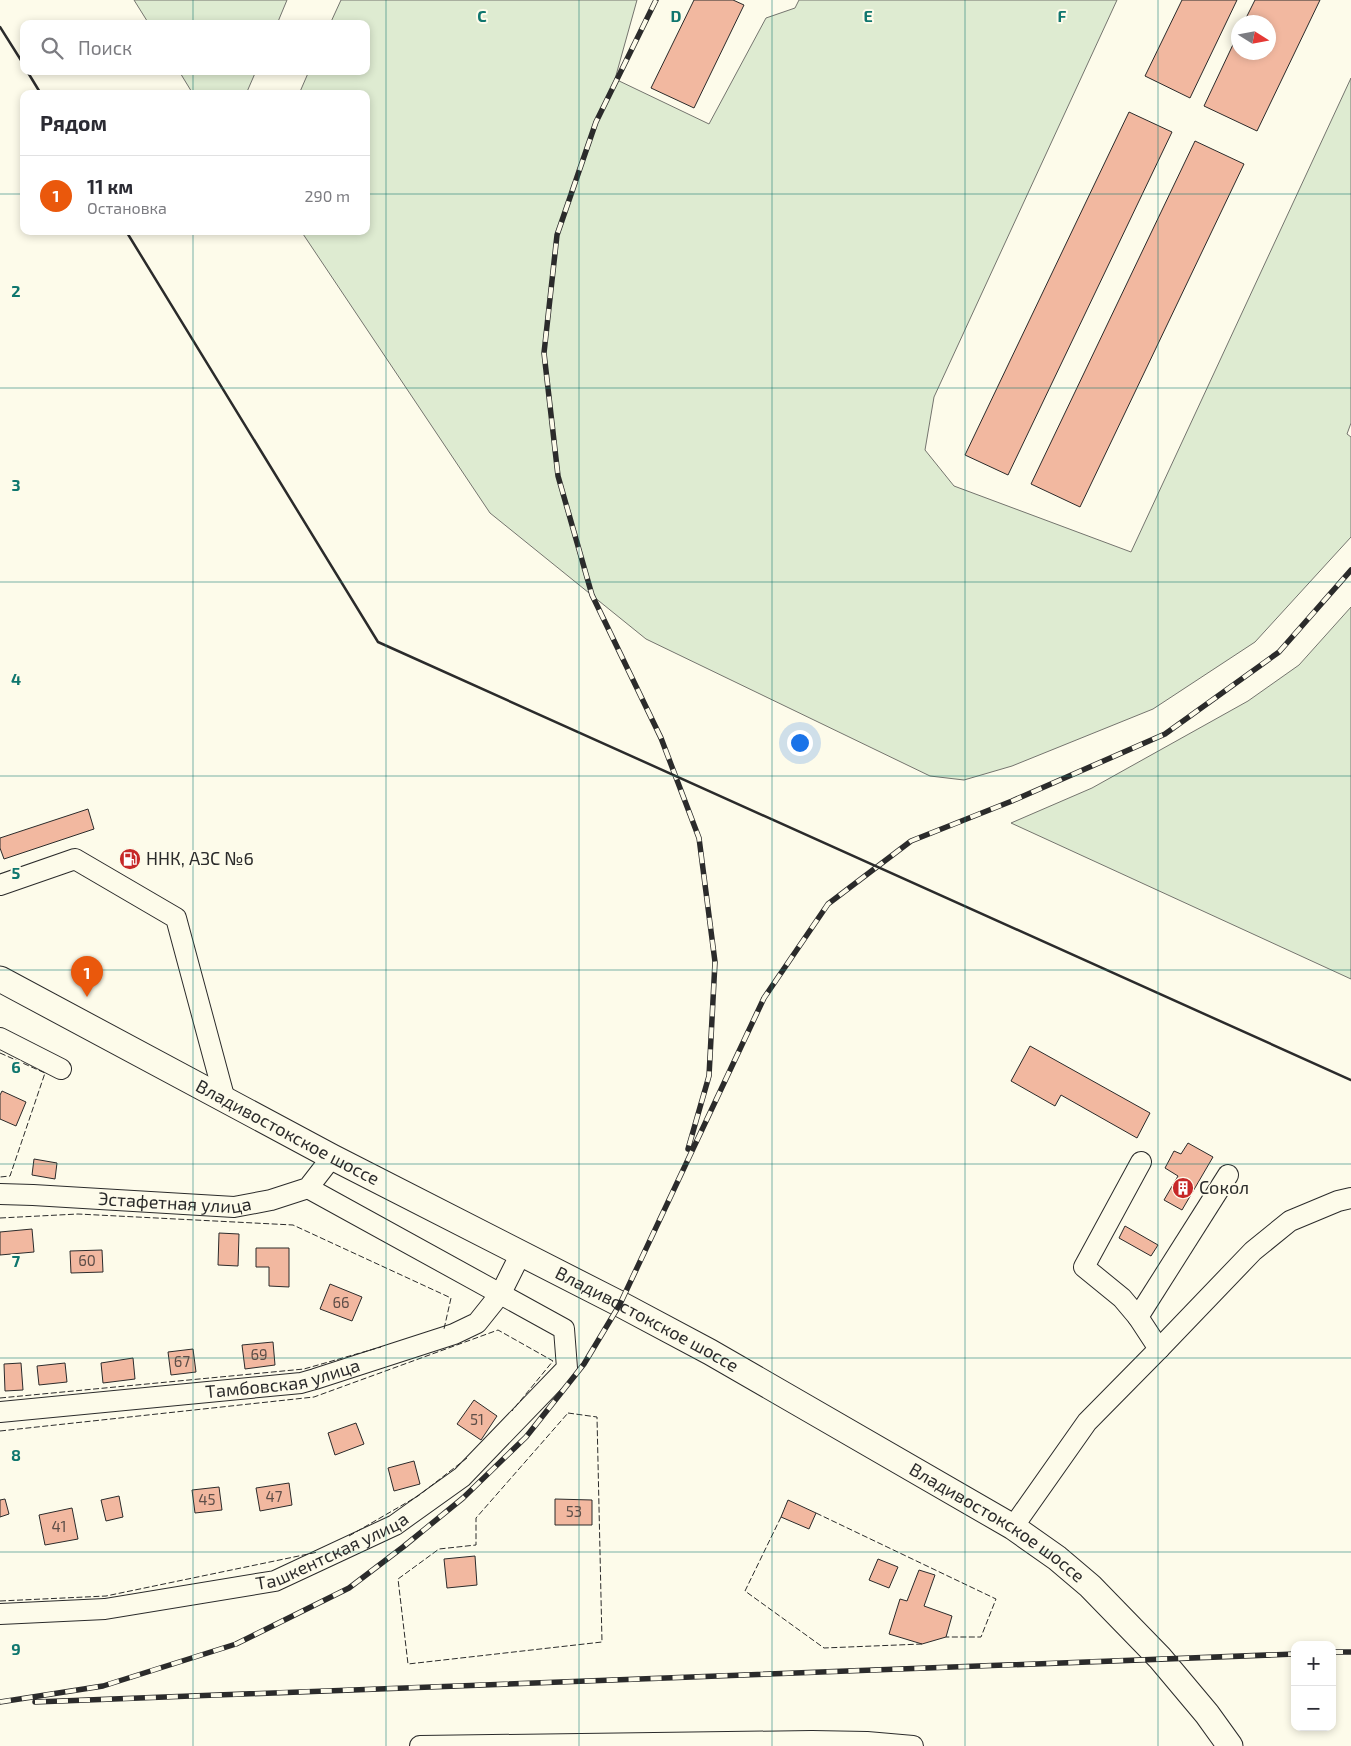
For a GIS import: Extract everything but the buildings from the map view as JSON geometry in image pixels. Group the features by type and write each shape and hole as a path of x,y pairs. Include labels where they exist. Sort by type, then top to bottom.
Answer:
{"main road":[{"name":"Владивостокское шоссе","path":"0,979 332,1157 710,1352 1013,1527 1056,1558 1090,1586 1160,1658 1207,1714 1230,1746"}],"street":[{"path":"0,885 74,859 176,918 225,1100"},
{"path":"0,1038 60,1069"},
{"path":"332,1157 308,1188 501,1293"},
{"path":"1141,1162 1084,1267 1122,1298 1138,1317 1159,1349"},
{"path":"1138,1317 1228,1175"},
{"name":"Эстафетная улица","path":"0,1194 234,1207 271,1200 308,1188"},
{"path":"1013,1527 1086,1422 1253,1251 1290,1221 1338,1201 1351,1198"},
{"name":"Тамбовская улица","path":"0,1412 302,1383 454,1334 477,1322 501,1293 521,1253"},
{"name":"Ташкентская улица","path":"0,1614 105,1609 275,1581 395,1525 462,1477 567,1368 564,1330 501,1293"},
{"path":"420,1746 812,1740 913,1746"}],"green space":[{"path":"134,0 287,0 279,20 146,20"},
{"path":"341,0 637,0 615,79 709,124 766,18 795,8 799,0 1117,0 934,397 925,450 954,486 1131,552 1351,78 1351,423 1347,434 1351,437 1351,537 1255,642 1153,709 1012,766 964,780 930,776 646,639 490,513 304,235 370,235 370,90 301,90 307,75 370,75 370,20 332,20"},
{"path":"181,75 254,75 248,90 191,90"},
{"path":"1351,607 1351,979 1011,823 1092,788 1248,701 1299,665"}],"railway":[{"path":"656,0 596,122 557,235 544,353 558,476 592,595 661,738 699,838 715,962 709,1076 688,1149"},
{"path":"0,1702 103,1686 236,1644 349,1588 463,1498 526,1437 584,1364 620,1304 764,998 828,904 911,841 1012,801 1165,734 1279,652 1351,570"},
{"path":"1336,1652 1351,1652"},
{"path":"35,1702 1291,1654"}],"fence":[{"path":"0,1053 45,1073 10,1176 0,1177"},
{"path":"0,1218 78,1214 293,1225 451,1298 444,1329"},
{"path":"0,1431 314,1397 498,1330 553,1361 512,1411"},
{"path":"0,1398 304,1369 381,1347"},
{"path":"568,1413 597,1417 602,1642 408,1664 398,1579 439,1549 476,1545 476,1518 568,1413"},
{"path":"349,1536 418,1496 467,1458"},
{"path":"816,1513 996,1599 981,1637 946,1637"},
{"path":"781,1517 745,1591 824,1648 922,1644"},
{"path":"0,1601 106,1596 318,1552"}],"wall":[{"path":"0,27 20,59"},
{"path":"29,75 39,90"},
{"path":"128,235 378,642 1351,1080"}],"place":[{"name":"ННК, АЗС №6","path":"130,859"},
{"name":"11 км","path":"87,997"},
{"name":"Сокол","path":"1183,1188"}]}
